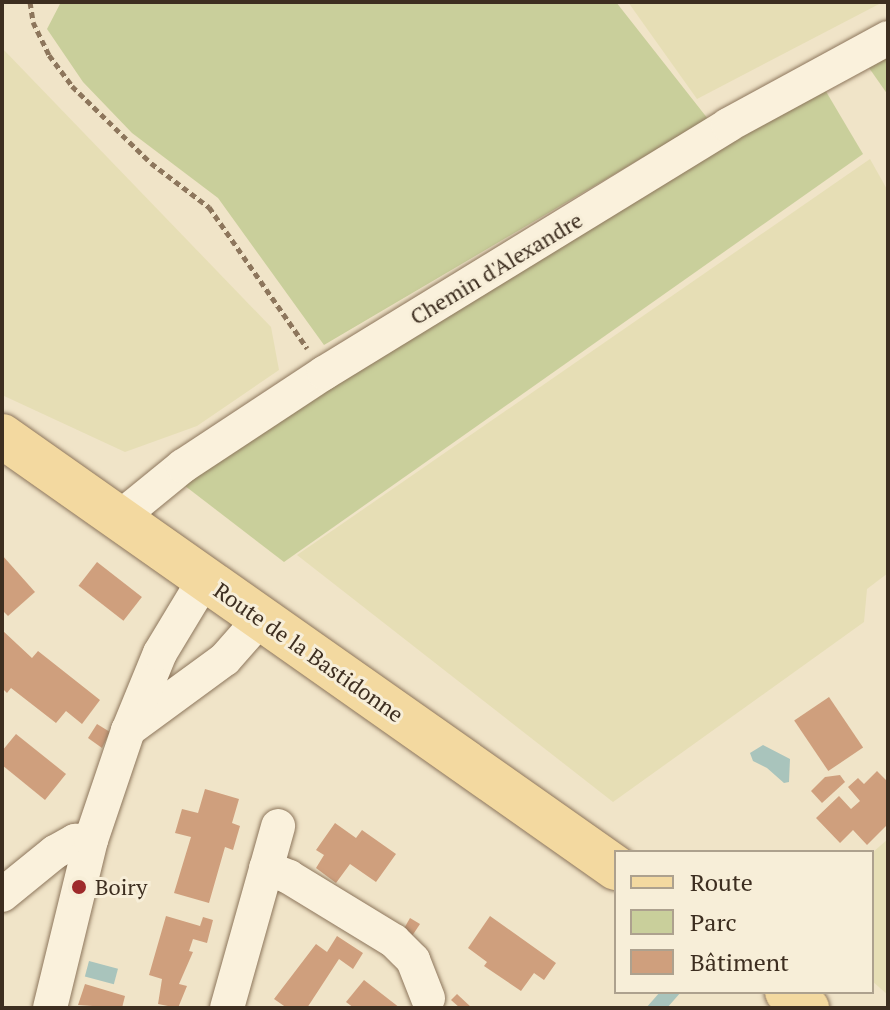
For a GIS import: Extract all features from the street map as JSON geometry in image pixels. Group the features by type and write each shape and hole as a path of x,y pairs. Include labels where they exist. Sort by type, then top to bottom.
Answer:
{"main road":[{"name":"Route de la Bastidonne","path":"2,436 614,867"},
{"path":"790,994 807,1008"}],"street":[{"name":"Chemin d'Alexandre","path":"118,519 183,466 324,373 728,125 888,38"},
{"path":"50,1008 91,840 128,731 160,653 204,580"},
{"path":"128,731 225,659 261,618"},
{"path":"227,1008 278,826"},
{"path":"2,895 55,852 75,841 91,840"},
{"path":"266,868 289,877 394,941 413,960 428,998"}],"path":[{"path":"30,2 33,22 49,55 72,86 151,163 209,207 324,373"}],"shaded area":[{"path":"628,2 883,2 697,99"},
{"path":"2,48 271,327 279,370 197,426 125,452 2,395"},
{"path":"870,159 888,191 888,573 867,589 864,622 613,802 297,555"},
{"path":"888,839 888,995 874,983 874,851"}],"green space":[{"path":"61,2 616,2 708,119 324,345 218,198 132,133 83,82 47,29"},
{"path":"888,55 888,95 867,65"},
{"path":"821,83 863,154 284,562 176,479"}],"water":[{"path":"763,745 790,759 789,782 784,783 753,761 750,753"},
{"path":"89,961 118,969 114,984 85,976"},
{"path":"658,994 679,994 667,1008 646,1008"}],"building":[{"path":"2,555 35,592 8,616 2,610"},
{"path":"97,562 142,597 123,621 79,586"},
{"path":"2,630 32,658 38,651 100,700 82,724 66,711 56,723 11,688 7,693 2,688"},
{"path":"829,697 863,748 828,771 794,720"},
{"path":"97,724 110,732 102,748 88,738"},
{"path":"16,734 66,774 45,800 2,765 2,751"},
{"path":"877,771 888,782 888,824 867,845 853,830 840,843 816,818 839,796 851,809 860,801 848,787 858,778 864,784"},
{"path":"840,775 845,782 822,803 811,791 825,777"},
{"path":"205,789 239,799 232,823 240,826 233,850 225,847 209,903 174,893 191,837 175,833 182,809 198,813"},
{"path":"335,823 356,838 362,830 396,854 376,882 350,864 336,883 316,868 324,855 316,850"},
{"path":"166,916 200,926 203,917 213,920 207,943 193,939 189,951 193,952 179,984 187,986 178,1008 158,1004 162,979 149,975"},
{"path":"490,916 556,963 544,980 534,973 521,991 484,966 487,962 468,948"},
{"path":"410,918 420,924 410,939 402,932"},
{"path":"337,936 363,953 353,969 339,959 307,1008 287,1008 274,999 316,944 327,952"},
{"path":"364,980 400,1008 354,1008 346,1002"},
{"path":"85,984 125,996 122,1008 78,1005"},
{"path":"457,994 472,1008 460,1008 451,1000"}],"place":[{"name":"Boiry","path":"79,887"}]}
